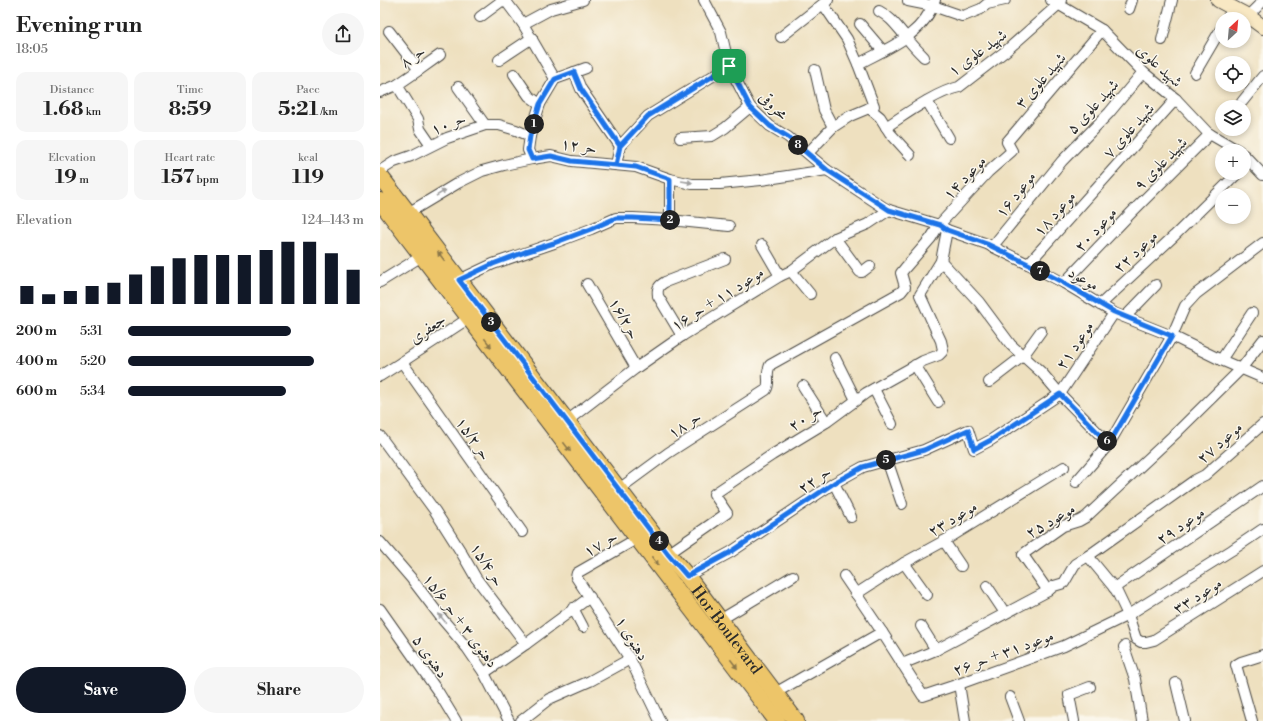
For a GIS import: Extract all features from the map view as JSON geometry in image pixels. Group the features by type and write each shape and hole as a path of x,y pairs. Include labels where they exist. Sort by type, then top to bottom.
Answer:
{"main road":[{"name":"Hor Boulevard","path":"380,176 668,554 687,576 796,721"},
{"name":"Hor Boulevard","path":"380,201 777,721"}],"street":[{"path":"480,17 504,0 523,24 555,79"},
{"path":"523,24 551,9 582,0"},
{"path":"908,1 934,3 962,16 981,9 987,4 1005,0"},
{"path":"1162,40 1172,0"},
{"path":"1218,0 1229,12"},
{"path":"1251,13 1263,0"},
{"name":"محروقی","path":"705,1 721,32 729,66 750,107 770,126 788,137 827,170"},
{"name":"شهید علوی","path":"1057,1 1102,30 1143,72 1176,99 1210,134 1227,144"},
{"name":"شهید علوی ۱","path":"886,127 927,101 951,89 959,87 982,70 1057,1"},
{"path":"781,37 826,2 847,39 858,64 871,107 880,117 890,133 910,156"},
{"path":"858,64 907,38 920,25 934,3"},
{"path":"879,11 894,22 924,57"},
{"path":"1251,18 1263,27"},
{"path":"860,24 882,51"},
{"path":"389,30 420,70"},
{"name":"شهید علوی ۳","path":"1012,151 1007,142 1102,30"},
{"path":"499,60 532,38"},
{"path":"1195,73 1215,39"},
{"name":"حر ۸","path":"380,90 397,85 440,55"},
{"path":"616,165 620,146 648,116 729,66"},
{"path":"532,159 528,150 530,136 540,104 555,79 586,68"},
{"path":"815,70 824,110 833,127"},
{"path":"574,72 581,89 620,146"},
{"name":"شهید علوی ۵","path":"1062,161 1108,113 1143,72"},
{"path":"514,74 528,96 540,104"},
{"path":"1244,100 1263,76"},
{"path":"397,85 418,119 420,130 431,145"},
{"path":"458,87 485,125"},
{"name":"شهید علوی ۷","path":"1102,181 1176,99"},
{"path":"927,101 949,138"},
{"path":"680,138 712,136 725,128 750,107"},
{"path":"808,153 833,127 850,116 871,107"},
{"name":"حر ۱۰","path":"380,171 394,162 411,156 431,145 485,125 499,125 530,136"},
{"name":"شهید علوی ۹","path":"1131,213 1210,134"},
{"name":"موعود ۱۴","path":"768,387 768,372 770,365 901,292 905,287 901,274 904,268 943,227 988,172 1012,151"},
{"name":"حر ۱۲","path":"408,213 458,183 482,171 551,156 572,161 636,167 670,179 692,184 720,184 761,180 827,170"},
{"name":"موعود ۱۶","path":"992,247 1062,161"},
{"path":"1251,165 1263,175"},
{"name":"موعود","path":"827,170 889,210 943,227 992,247 1064,283 1114,312 1172,336 1221,360 1263,378"},
{"path":"670,179 670,220"},
{"name":"موعود ۲۲","path":"1100,305 1174,236 1231,180"},
{"name":"موعود ۱۸","path":"1028,264 1102,181"},
{"name":"موعود ۱۱ + حر ۱۶","path":"567,421 636,368 682,336 780,276 791,271 835,238 868,224 889,210"},
{"name":"موعود ۲۰","path":"1064,283 1131,213"},
{"path":"459,280 493,264 554,243 616,218 670,220 729,226"},
{"path":"943,227 941,261 979,302 1011,345 1042,373 1060,394 1109,444"},
{"path":"835,238 860,272 870,266"},
{"path":"1076,482 1109,444 1172,336 1185,306 1196,294 1263,243"},
{"path":"762,245 780,276"},
{"path":"380,282 422,256"},
{"path":"682,336 658,296 660,285 725,259"},
{"name":"حر ۲۰","path":"668,554 727,513 714,494 772,455 826,422 856,400 923,360 939,355 943,350 941,341 920,295 941,261"},
{"path":"791,271 810,294"},
{"name":"حر۱۶/۲","path":"587,284 636,368"},
{"path":"1125,317 1156,285"},
{"name":"موعود ۲۱","path":"1060,394 1114,312"},
{"path":"1221,360 1252,313"},
{"name":"جعفری","path":"380,376 469,318"},
{"path":"989,382 1023,356 1041,331"},
{"path":"1242,369 1263,340"},
{"path":"835,358 856,400"},
{"name":"حر ۱۵/۲","path":"402,362 522,532"},
{"path":"915,365 938,402"},
{"name":"موعود ۲۵","path":"1048,591 1024,555 1026,552 1063,526 1086,517 1242,369"},
{"path":"803,386 826,422"},
{"name":"حر ۱۸","path":"619,489 668,453 766,390 768,387"},
{"path":"874,389 892,424"},
{"name":"حر ۲۲","path":"687,576 731,552 834,483 863,467 924,450 968,430 974,449 991,440 1060,394"},
{"name":"موعود ۲۷","path":"1088,556 1195,480 1205,475 1263,424"},
{"name":"حر ۱۵/۴","path":"380,436 436,511 476,578 526,644"},
{"path":"886,460 902,504"},
{"name":"موعود ۲۳","path":"856,594 904,563 944,541 1064,467"},
{"path":"834,483 851,517"},
{"name":"موعود ۲۹","path":"1114,588 1263,486"},
{"name":"موعود ۳۱ + حر ۲۶","path":"844,576 923,696 1064,646 1128,616 1263,529"},
{"name":"حر ۱۷","path":"577,573 638,538"},
{"path":"944,541 961,566"},
{"name":"دهنوی ۳ + حر ۱۵/۶","path":"380,542 467,648 484,673 509,721"},
{"path":"902,664 936,650 1048,591 1054,586 1064,583 1075,564 1088,556 1114,588 1128,616"},
{"path":"904,563 927,595"},
{"name":"موعود ۳۳","path":"1128,616 1136,639 1141,642 1154,640 1263,571"},
{"name":"دهنوی ۱","path":"577,573 576,577 630,659 660,721"},
{"path":"720,620 793,576"},
{"path":"987,586 1005,613"},
{"path":"484,673 590,597"},
{"path":"573,608 583,627"},
{"name":"دهنوی ۵","path":"380,609 439,693 456,721"},
{"path":"920,626 936,650"},
{"path":"775,693 882,632"},
{"path":"1125,646 1124,647 1135,679 1142,721"},
{"path":"1252,721 1236,665 1263,655"},
{"path":"521,721 548,699 590,681 630,659"},
{"path":"1176,683 1185,721"},
{"path":"959,684 965,721"},
{"path":"1074,721 1069,695 1090,687"},
{"path":"1010,697 1019,721"}],"route":[{"path":"729,66 648,116 620,146 616,165 572,161 551,156 532,159 528,150 530,136 540,104 555,79 574,72 581,89 620,146 616,165 636,167 670,179 670,220 616,218 554,243 493,264 459,280 668,554 687,576 731,552 811,500 834,483 863,467 924,450 968,430 974,449 991,440 1060,394 1109,444 1172,336 1114,312 1028,264 987,244 947,230 940,225 889,210 827,170 788,137 770,126 750,107 729,66"}]}
